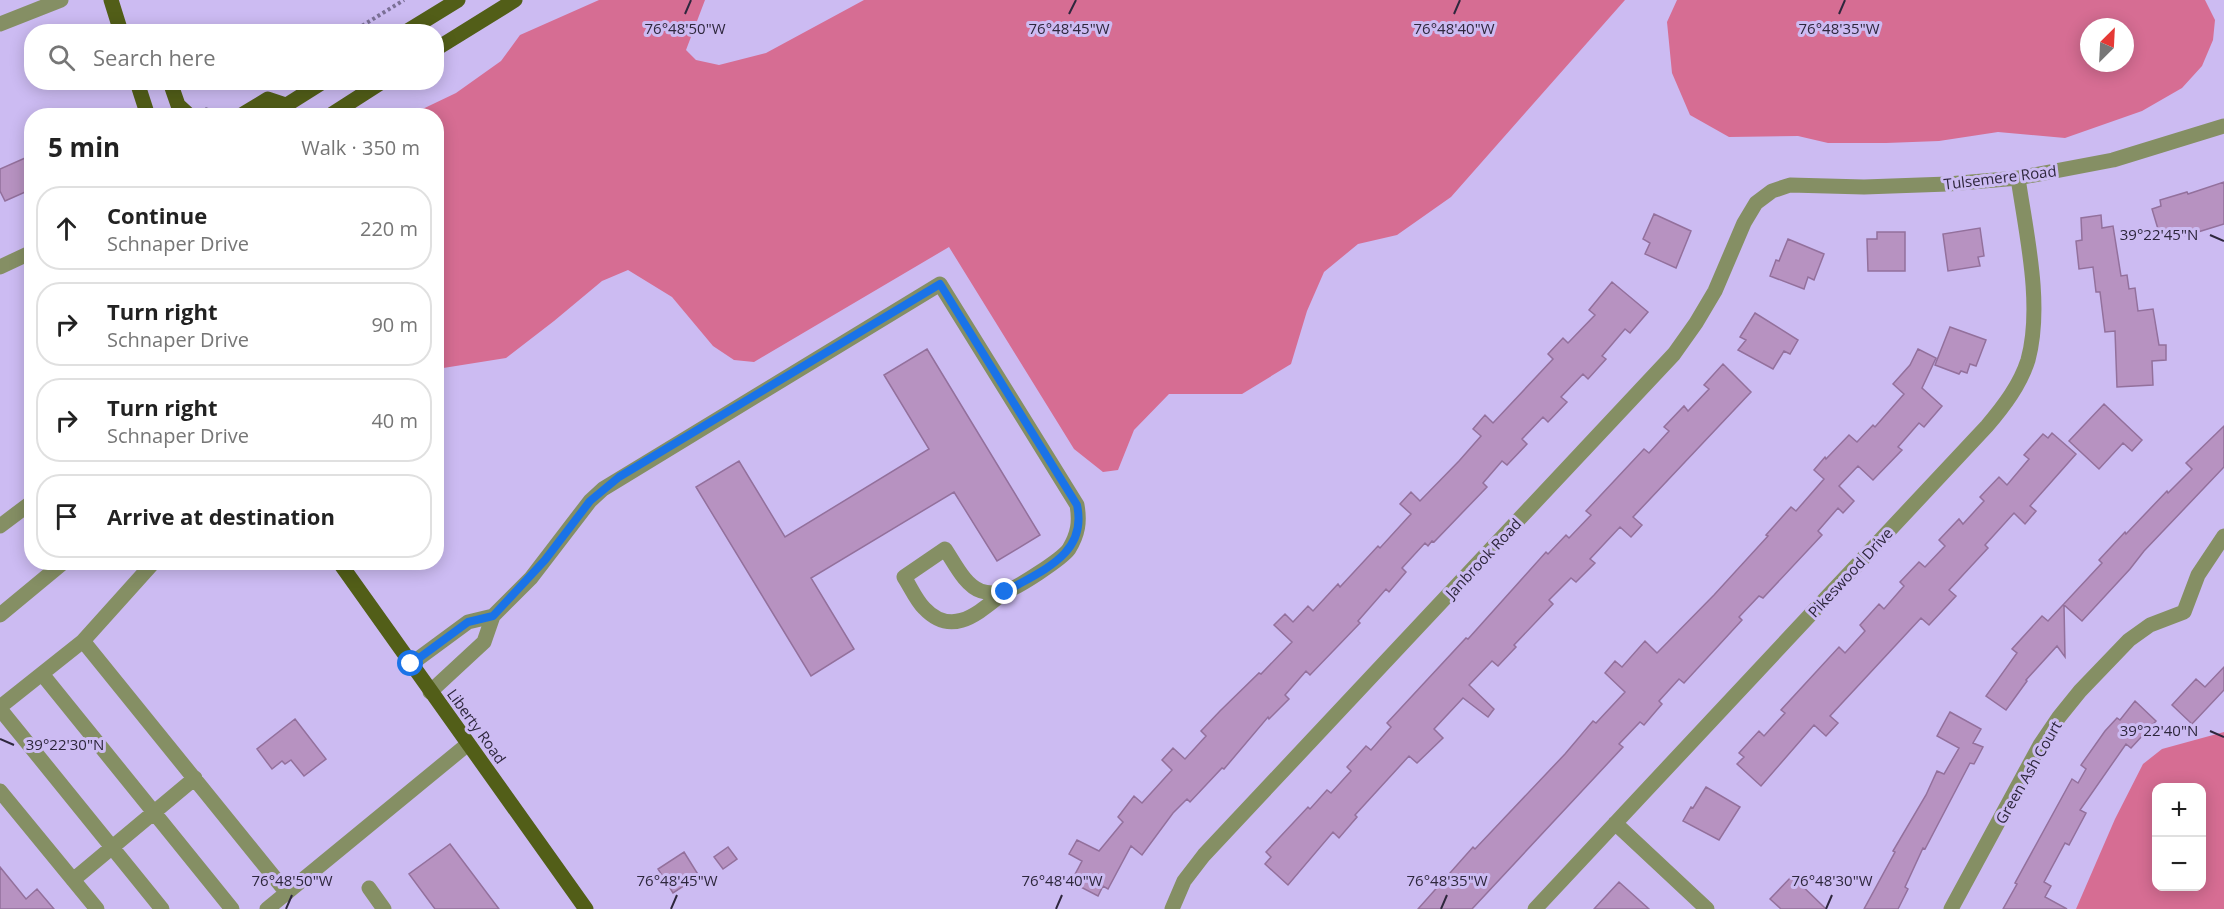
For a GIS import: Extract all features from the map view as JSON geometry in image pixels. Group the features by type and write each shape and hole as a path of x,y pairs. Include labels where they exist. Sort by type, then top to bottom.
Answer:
{"main road":[{"path":"111,0 118,24"},
{"path":"419,24 458,0"},
{"path":"444,44 515,0"},
{"path":"140,90 145,108"},
{"path":"173,90 181,108"},
{"path":"281,108 310,90"},
{"path":"341,108 370,90"},
{"path":"253,108 268,99 286,105"},
{"name":"Liberty Road","path":"345,570 586,909"}],"street":[{"path":"0,24 61,0"},
{"name":"Tulsemere Road","path":"1772,191 1790,185 1864,187 1948,184 2018,178 2113,160 2224,126"},
{"name":"Pikeswood Drive","path":"1535,909 1987,426 2005,404 2018,383 2027,361 2033,324 2033,290 2018,178"},
{"name":"Janbrook Road","path":"1172,909 1184,881 1204,855 1674,354 1715,291 1744,223 1756,203 1772,191"},
{"path":"0,267 24,256"},
{"path":"430,692 484,642 493,616 531,578 590,501 603,489 619,477 940,284 1077,505 1080,521 1068,551 1054,563 1005,592 973,617 962,621 950,622 924,609 904,576 945,549 971,586 980,591 1005,592"},
{"path":"0,525 24,508"},
{"name":"Green Ash Court","path":"1951,909 2040,745 2059,717 2129,640 2150,625 2184,612 2198,575 2224,536"},
{"path":"0,615 54,570"},
{"path":"147,570 83,641 0,708 162,909"},
{"path":"411,664 468,622 493,616"},
{"path":"83,641 287,893"},
{"path":"42,674 232,909"},
{"path":"267,909 468,744"},
{"path":"73,880 195,778"},
{"path":"0,790 97,909"},
{"path":"1615,823 1707,909"},
{"path":"369,888 384,909"}],"path":[{"path":"365,24 404,0"}],"shaded area":[{"path":"599,0 705,0 686,50 696,60 719,65 766,53 864,0 1625,0 1451,197 1397,235 1358,244 1324,272 1307,311 1291,364 1242,394 1169,394 1134,430 1118,470 1103,472 1074,449 949,247 754,362 734,360 713,346 672,297 628,270 602,281 506,358 444,368 444,108 425,108 456,93 501,61 520,35"},
{"path":"1677,0 2205,0 2215,20 2213,40 2202,66 2182,88 2142,111 2065,138 1998,132 1939,141 1886,143 1828,143 1798,136 1729,137 1690,115 1672,73 1667,22"},
{"path":"2224,732 2224,909 2076,909 2115,819 2143,764 2162,749"}],"building":[{"path":"24,158 24,193 5,201 0,191 0,169"},
{"path":"2224,182 2224,224 2185,236 2184,232 2161,239 2152,209 2161,206 2160,200 2187,192 2188,194"},
{"path":"1654,214 1691,231 1676,268 1645,254 1650,243 1643,239"},
{"path":"2101,215 2102,228 2113,226 2121,276 2127,275 2129,289 2135,288 2138,311 2153,309 2159,345 2166,345 2166,360 2152,361 2153,385 2117,387 2115,331 2105,332 2100,292 2096,292 2093,267 2079,269 2076,241 2082,240 2081,218"},
{"path":"1980,228 1984,256 1978,257 1980,266 1948,271 1943,234"},
{"path":"1877,232 1905,232 1905,271 1868,271 1867,239 1877,239"},
{"path":"1788,239 1824,254 1814,280 1808,277 1804,289 1770,276"},
{"path":"1612,282 1648,312 1630,333 1625,329 1602,356 1606,359 1588,379 1583,374 1561,397 1567,402 1548,422 1543,417 1522,439 1527,444 1507,465 1502,461 1483,483 1487,487 1434,542 1432,541 1428,546 1425,543 1402,568 1406,572 1389,592 1386,589 1358,621 1360,623 1310,675 1306,671 1285,695 1289,699 1269,719 1268,717 1224,769 1222,768 1190,802 1187,799 1173,813 1142,855 1131,846 1108,889 1103,886 1098,896 1071,882 1082,861 1069,854 1077,840 1099,851 1123,822 1118,817 1134,796 1142,803 1172,770 1162,760 1173,748 1185,759 1206,736 1201,731 1292,642 1274,625 1285,614 1293,622 1308,606 1313,611 1338,584 1340,587 1378,546 1380,548 1411,514 1400,504 1411,492 1420,501 1459,461 1481,436 1473,429 1485,415 1493,423 1553,359 1548,354 1563,338 1568,343 1595,315 1589,310"},
{"path":"1755,313 1798,340 1790,354 1784,351 1773,369 1738,350 1746,340 1740,337"},
{"path":"1950,327 1986,340 1976,366 1970,364 1967,373 1961,371 1959,374 1935,365"},
{"path":"927,349 1040,535 997,561 954,492 811,578 854,649 811,676 696,487 739,461 785,537 929,449 884,375"},
{"path":"1918,349 1936,358 1922,388 1942,406 1924,427 1919,423 1898,447 1902,450 1873,480 1858,466 1839,486 1854,501 1843,513 1838,508 1818,531 1822,535 1763,598 1759,596 1739,617 1742,620 1684,683 1679,679 1659,701 1662,704 1644,725 1640,722 1619,744 1623,747 1472,909 1418,909 1473,847 1475,849 1565,754 1593,721 1596,723 1625,692 1605,673 1615,661 1622,667 1645,641 1657,653 1714,595 1791,507 1796,511 1824,479 1814,470 1825,457 1826,459 1849,435 1857,442 1873,425 1875,427 1904,394 1893,384 1910,365"},
{"path":"1723,364 1751,392 1633,517 1642,525 1631,537 1620,527 1590,559 1595,563 1576,582 1571,578 1549,600 1553,604 1514,645 1516,647 1498,666 1492,661 1469,685 1494,709 1488,717 1463,698 1434,729 1443,738 1417,763 1409,756 1355,815 1357,817 1339,838 1333,832 1288,885 1265,864 1271,857 1266,852 1308,807 1310,809 1327,790 1331,793 1351,771 1347,767 1366,746 1371,750 1391,727 1387,723 1466,638 1468,639 1546,552 1548,554 1566,535 1569,538 1591,515 1586,511 1644,449 1649,453 1669,431 1664,427 1684,406 1688,411 1709,389 1704,385"},
{"path":"2104,404 2142,440 2132,451 2123,443 2099,469 2069,441"},
{"path":"2224,426 2224,467 2144,551 2082,621 2064,605 2065,657 2057,646 2026,680 2006,710 1986,696 2017,653 2012,649 2042,616 2048,621 2102,563 2099,560 2125,532 2126,534 2167,491 2168,493 2192,469 2186,463"},
{"path":"2052,433 2076,454 2030,506 2036,511 2025,524 2014,513 1985,545 1988,548 1949,590 1956,596 1929,625 1921,618 1830,716 1838,723 1826,736 1814,725 1761,786 1737,764 1744,757 1739,753 1759,731 1764,736 1785,713 1781,710 1839,647 1845,653 1865,631 1860,625 1879,604 1884,609 1904,586 1900,582 1919,562 1925,567 1945,546 1939,540 1959,519 1963,524 1984,501 1980,497 1999,477 2007,485 2029,459 2024,455 2043,434 2048,438"},
{"path":"2224,667 2224,690 2192,724 2172,705 2196,679 2205,687"},
{"path":"2135,701 2156,721 2131,748 2126,744 2080,810 2086,813 2069,845 2065,843 2044,882 2051,886 2045,897 2067,909 2003,909 2072,779 2078,783 2086,769 2081,765 2105,731 2117,718 2120,720"},
{"path":"1950,712 1981,729 1973,743 1983,747 1974,764 1970,763 1925,849 1923,848 1905,887 1908,889 1898,909 1864,909 1937,771 1944,774 1959,748 1937,736"},
{"path":"295,719 326,759 304,776 291,760 285,764 282,761 272,769 257,749"},
{"path":"1706,787 1740,807 1719,840 1683,821"},
{"path":"450,844 499,909 435,909 409,874"},
{"path":"728,847 737,859 723,869 714,857"},
{"path":"684,852 699,876 673,893 658,869"},
{"path":"0,867 26,899 37,889 54,909 0,909"},
{"path":"1792,876 1826,909 1781,909 1770,899"},
{"path":"1619,882 1649,909 1594,909"}],"route":[{"path":"411,664 468,622 493,616 531,578 590,501 619,477 940,284 1077,505 1080,521 1068,551 1054,563 1005,592"}]}
